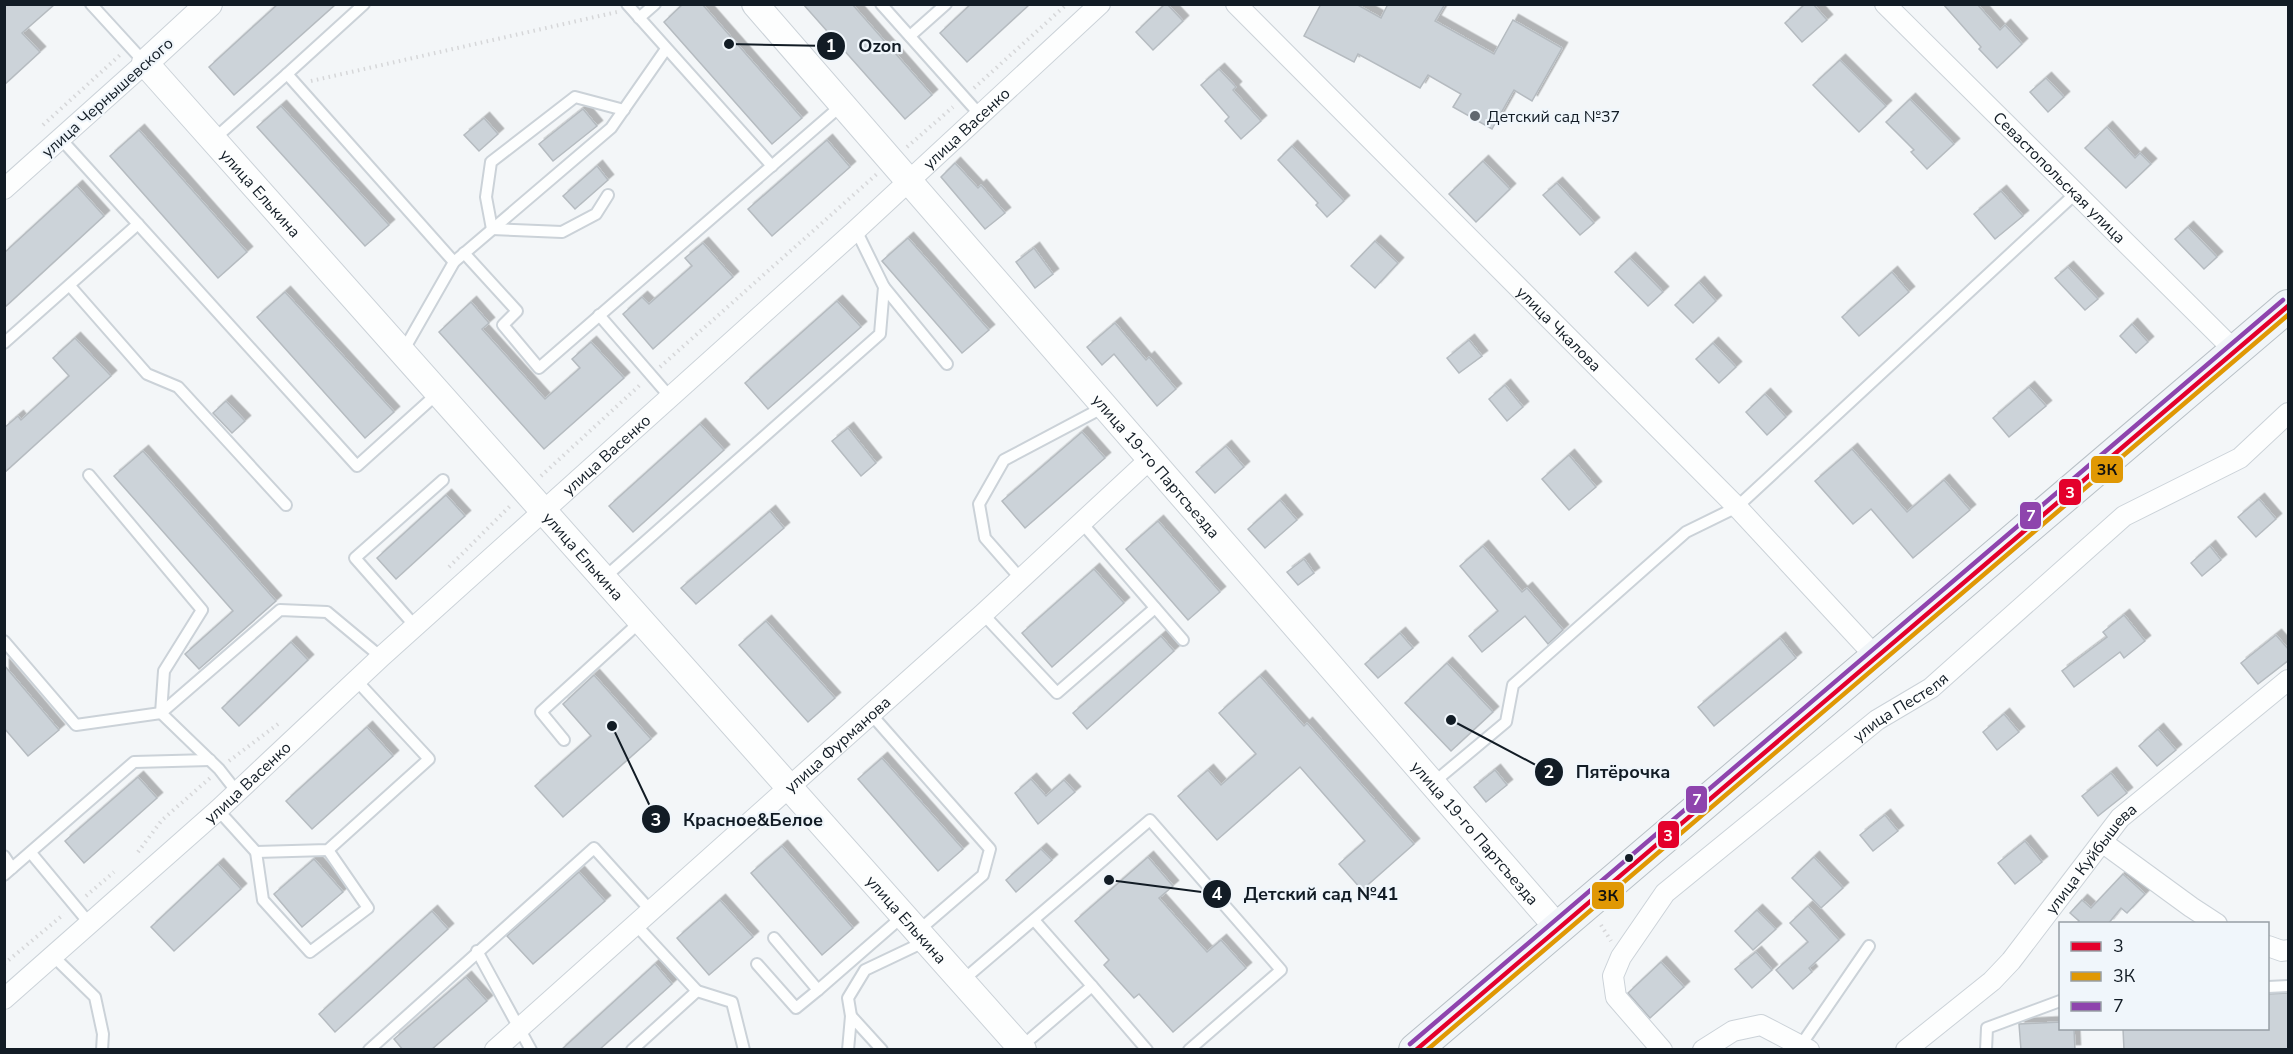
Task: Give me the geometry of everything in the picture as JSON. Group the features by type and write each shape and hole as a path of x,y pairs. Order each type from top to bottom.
{"main road":[{"path":"1415,1050 2289,306"}],"street":[{"name":"улица Чернышевского","path":"4,189 60,138 137,54 209,4"},
{"name":"улица 19-го Партсъезда","path":"755,4 1558,928"},
{"name":"улица Васенко","path":"4,999 218,810 381,657 856,230 1100,4"},
{"name":"улица Чкалова","path":"1236,4 1737,507 1876,657"},
{"name":"Севастопольская улица","path":"1885,4 2235,351"},
{"name":"улица Елькина","path":"137,54 1022,1048"},
{"name":"улица Пестеля","path":"1662,1050 1616,997 1613,976 1621,957 1665,893 1877,720 1931,688 2124,516 2240,458 2289,413"},
{"name":"улица Фурманова","path":"495,1050 983,614 1149,460"},
{"name":"улица Куйбышева","path":"1906,1050 1992,981 2011,961 2120,818 2289,680"},
{"path":"2102,842 2214,922"},
{"path":"2269,946 2282,951 2289,950"},
{"path":"1703,1050 1733,1031 1761,1025 1805,1047"}],"lane":[{"path":"91,4 137,54"},
{"path":"213,140 364,4"},
{"path":"639,18 655,4"},
{"path":"880,4 981,116"},
{"path":"910,36 946,4"},
{"path":"629,7 772,166"},
{"path":"402,352 454,262 611,128 666,49"},
{"path":"287,74 454,262"},
{"path":"492,229 486,197 491,162 575,97 624,110"},
{"path":"464,253 517,311 503,325 539,368 843,104"},
{"path":"60,138 357,466 438,393"},
{"path":"1433,783 1506,722 1513,685 1686,532 1737,507 2076,193"},
{"path":"492,229 562,232 596,214 608,195"},
{"path":"4,344 138,224"},
{"path":"856,230 884,286 947,364"},
{"path":"70,286 147,374 178,387 286,505"},
{"path":"603,578 880,334 884,286"},
{"path":"599,315 670,397"},
{"path":"1020,578 985,538 979,504 1004,460 1104,407"},
{"path":"89,475 202,610 164,671 161,713"},
{"path":"415,626 355,558 443,480"},
{"path":"1080,522 1183,640"},
{"path":"983,614 1057,693 1155,608"},
{"path":"4,641 76,724 161,713 280,610 327,612 381,657"},
{"path":"564,740 542,712 641,621"},
{"path":"256,852 328,850 429,759 356,680"},
{"path":"161,713 210,760 237,792"},
{"path":"848,1050 851,1016 848,998 865,970 983,875 990,849 870,713"},
{"path":"4,856 8,872 134,762 210,760"},
{"path":"218,810 256,852 263,900 310,952 368,908 328,850"},
{"path":"962,981 1150,819 1281,970 1189,1050"},
{"path":"369,1050 594,848 651,911"},
{"path":"31,853 90,924"},
{"path":"1034,920 1147,1050"},
{"path":"635,924 697,990 732,1002 744,1050"},
{"path":"757,964 796,1008 818,990 916,930"},
{"path":"774,938 818,990"},
{"path":"1805,1047 1869,946"},
{"path":"477,951 531,1050"},
{"path":"53,956 94,998 103,1034 102,1050"},
{"path":"1022,1048 1092,986"},
{"path":"2269,987 2289,986"},
{"path":"632,1050 697,990"},
{"path":"1986,1050 1987,1028 2059,1002"},
{"path":"851,1016 882,1050"}],"path":[{"path":"296,85 629,7"},
{"path":"38,129 137,54"},
{"path":"1586,904 1621,957"}],"building":[{"path":"4,4 55,4 22,33 40,52 4,85"},
{"path":"278,4 336,4 234,95 209,67"},
{"path":"683,4 702,4 802,118 772,144 664,22"},
{"path":"803,4 852,4 932,95 905,119"},
{"path":"971,4 1030,4 967,62 940,33"},
{"path":"1165,4 1183,21 1153,50 1136,32"},
{"path":"1321,4 1356,4 1381,18 1388,4 1445,4 1435,21 1494,54 1513,20 1562,48 1532,101 1514,90 1492,129 1453,107 1461,94 1428,75 1420,88 1358,54 1354,62 1304,36"},
{"path":"1805,4 1813,4 1827,20 1802,42 1785,23"},
{"path":"1943,4 1977,4 2000,30 2005,25 2022,44 1997,68"},
{"path":"1840,60 1886,106 1859,132 1813,85"},
{"path":"1219,69 1236,87 1233,90 1261,121 1241,139 1225,121 1229,117 1201,85"},
{"path":"2046,78 2064,97 2048,112 2030,92"},
{"path":"1910,99 1954,144 1927,169 1911,152 1914,150 1886,122"},
{"path":"281,106 389,225 365,246 257,127"},
{"path":"583,109 597,126 553,161 539,144"},
{"path":"484,118 498,134 479,151 464,135"},
{"path":"2107,127 2135,158 2140,153 2151,164 2126,188 2085,148"},
{"path":"139,130 247,252 218,278 110,156"},
{"path":"827,140 850,167 772,236 748,209"},
{"path":"1292,146 1344,201 1327,217 1316,205 1318,203 1278,160"},
{"path":"1483,161 1510,189 1476,222 1449,194"},
{"path":"955,163 978,188 981,185 1005,213 985,229 941,177"},
{"path":"597,166 608,180 575,209 563,196"},
{"path":"1557,183 1594,223 1580,235 1543,195"},
{"path":"77,186 104,216 4,308 4,253"},
{"path":"2001,191 2023,216 1995,239 1974,214"},
{"path":"2188,227 2217,257 2204,269 2175,239"},
{"path":"908,238 989,330 962,353 882,261"},
{"path":"1375,241 1398,263 1375,288 1351,266"},
{"path":"703,243 733,277 653,349 623,314 642,297 649,304 692,266 685,258"},
{"path":"1034,248 1053,274 1035,288 1016,262"},
{"path":"1630,258 1663,292 1648,306 1615,272"},
{"path":"2068,267 2098,299 2085,310 2055,278"},
{"path":"1892,272 1909,292 1859,336 1842,317"},
{"path":"1699,282 1716,301 1693,323 1675,305"},
{"path":"285,292 394,412 365,438 257,317"},
{"path":"837,301 861,327 768,409 745,383"},
{"path":"471,302 489,323 482,329 545,399 580,368 572,359 591,342 624,378 544,449 439,332"},
{"path":"1115,323 1146,360 1149,357 1176,389 1157,406 1114,354 1102,365 1087,347"},
{"path":"2132,324 2148,342 2136,353 2120,336"},
{"path":"75,338 111,376 4,473 4,428 18,416 21,420 69,376 53,358"},
{"path":"1469,340 1482,356 1459,373 1447,358"},
{"path":"1713,343 1736,367 1719,383 1696,359"},
{"path":"1505,385 1523,407 1507,421 1489,399"},
{"path":"2029,387 2046,406 2009,437 1993,418"},
{"path":"1765,394 1786,417 1767,435 1746,412"},
{"path":"226,401 245,421 232,433 213,413"},
{"path":"700,424 724,450 633,532 609,506"},
{"path":"848,428 876,463 861,476 832,441"},
{"path":"1082,432 1105,458 1025,528 1002,501"},
{"path":"1226,446 1244,467 1215,493 1196,472"},
{"path":"1852,449 1907,512 1944,480 1970,510 1913,558 1871,509 1853,524 1815,481"},
{"path":"143,451 276,601 199,669 185,654 233,611 114,476"},
{"path":"1569,455 1596,487 1569,510 1542,479"},
{"path":"446,495 465,516 396,579 377,558"},
{"path":"2259,499 2276,519 2256,537 2238,517"},
{"path":"1280,500 1297,520 1265,548 1248,529"},
{"path":"770,511 784,528 696,604 681,588"},
{"path":"1158,521 1220,592 1188,620 1126,549"},
{"path":"1483,546 1522,592 1527,588 1563,630 1548,644 1525,616 1482,652 1469,636 1498,611 1460,566"},
{"path":"2210,546 2221,560 2202,576 2191,563"},
{"path":"1304,559 1314,573 1298,585 1287,572"},
{"path":"1094,569 1124,603 1052,667 1022,633"},
{"path":"2124,615 2145,641 2124,658 2120,652 2074,687 2062,671 2107,637 2103,632"},
{"path":"766,621 835,698 808,722 739,645"},
{"path":"1400,633 1413,648 1378,678 1365,664"},
{"path":"2276,635 2289,650 2289,660 2258,684 2241,663"},
{"path":"1161,636 1174,651 1087,729 1073,713"},
{"path":"1780,638 1796,658 1714,726 1698,707"},
{"path":"291,642 308,660 239,726 222,708"},
{"path":"1447,663 1493,712 1451,751 1405,703"},
{"path":"4,665 59,730 28,756 4,728"},
{"path":"594,675 651,739 563,817 535,786 591,736 563,704"},
{"path":"1260,676 1304,726 1307,723 1414,844 1362,890 1339,864 1365,841 1300,767 1217,840 1178,796 1208,770 1221,785 1256,754 1219,713"},
{"path":"2004,714 2019,732 1997,750 1983,732"},
{"path":"367,727 393,756 312,829 286,801"},
{"path":"2158,729 2176,750 2157,766 2139,746"},
{"path":"882,758 963,849 938,871 858,779"},
{"path":"1495,770 1507,785 1486,802 1474,787"},
{"path":"2111,773 2127,793 2098,816 2082,796"},
{"path":"138,777 157,798 84,863 65,841"},
{"path":"1031,779 1046,796 1064,780 1075,792 1038,824 1015,793"},
{"path":"1885,815 1898,831 1873,851 1860,835"},
{"path":"2025,841 2042,862 2015,884 1998,863"},
{"path":"782,846 853,928 822,955 751,873"},
{"path":"1041,849 1052,860 1016,892 1006,880"},
{"path":"1148,857 1173,886 1159,898 1207,952 1221,940 1246,968 1173,1032 1139,994 1134,998 1104,965 1109,960 1075,921"},
{"path":"1814,857 1843,888 1821,908 1792,878"},
{"path":"314,859 343,892 302,927 274,894"},
{"path":"218,864 241,889 174,951 151,927"},
{"path":"579,872 605,901 533,964 507,936"},
{"path":"2123,874 2145,894 2127,913 2121,908 2110,922 2078,922 2070,913 2082,900 2091,908"},
{"path":"720,900 753,937 709,975 677,938"},
{"path":"1808,906 1839,940 1809,968 1812,972 1793,989 1776,970 1808,942 1790,923"},
{"path":"1757,910 1776,929 1753,950 1735,931"},
{"path":"432,911 448,929 335,1032 319,1014"},
{"path":"1756,952 1772,970 1752,988 1735,969"},
{"path":"1661,962 1684,987 1650,1018 1628,993"},
{"path":"655,964 672,984 599,1050 561,1050"},
{"path":"466,977 487,1001 431,1050 403,1050 394,1039"},
{"path":"2289,993 2289,1050 2124,1050 2123,1030 2269,1030 2269,994"},
{"path":"2059,1022 2059,1030 2074,1030 2075,1050 2021,1050 2019,1024"}],"transit line":[{"name":"7","path":"1410,1044 2283,300"},
{"name":"3","path":"1416,1050 2288,306"},
{"name":"3К","path":"1427,1050 2288,315"}],"place":[{"name":"Ozon","path":"729,44"},
{"name":"Детский сад №37","path":"1475,116"},
{"name":"Пятёрочка","path":"1451,720"},
{"name":"Красное&Белое","path":"612,726"},
{"name":"Детский сад №41","path":"1109,880"}]}
